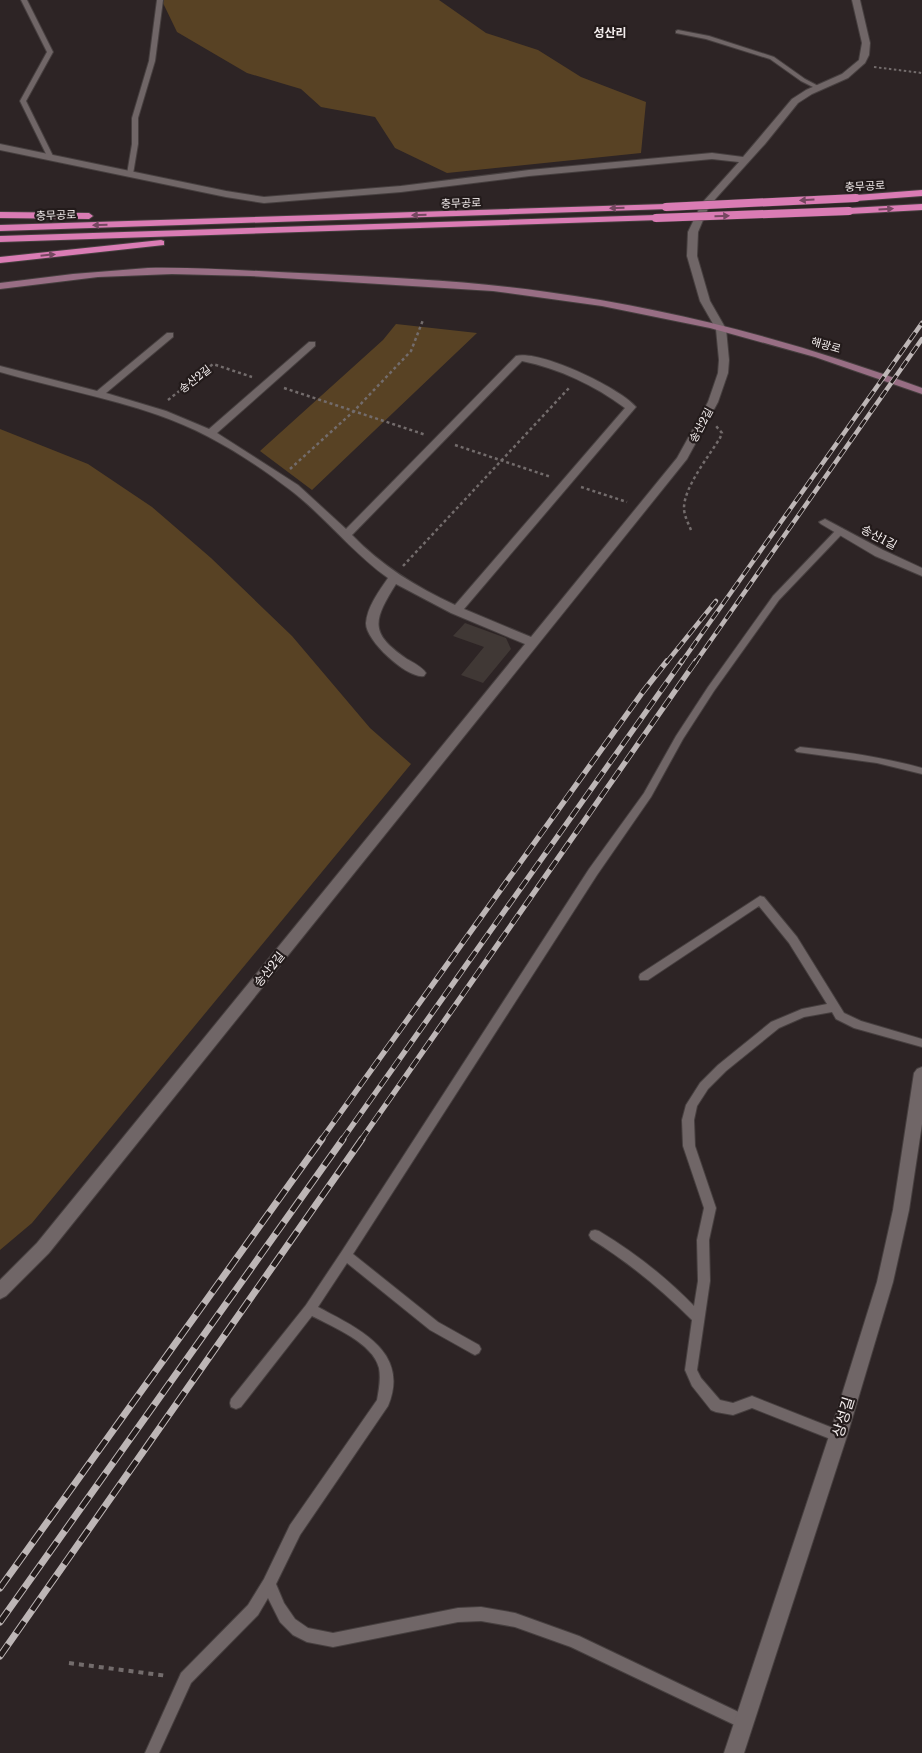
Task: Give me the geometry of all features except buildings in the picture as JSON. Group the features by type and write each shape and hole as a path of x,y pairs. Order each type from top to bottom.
{"highway":[{"name":"충무공로","path":"0,228 666,207 922,193"},
{"name":"충무공로","path":"0,239 585,221 922,207"},
{"path":"0,215 337,218"},
{"path":"0,260 202,239 502,228 585,221"}],"main road":[{"name":"해광로","path":"0,286 106,274 195,270 495,288 656,313 841,362 922,391"}],"street":[{"path":"721,329 705,300 692,256 693,232 705,205 795,101 845,76 858,65 865,55 866,42 856,0"},
{"path":"0,147 233,195 272,200 401,190 529,173 712,156 744,160"},
{"name":"송산2길","path":"0,1291 43,1248 682,459 706,418 723,373 724,360 721,329"},
{"path":"99,394 170,335"},
{"path":"210,434 312,344"},
{"path":"346,535 520,358 543,362 580,376 598,385 631,408 457,610"},
{"path":"0,369 99,394 154,411 210,434 280,478 318,506 380,568 457,610 534,643"},
{"name":"송산1길","path":"826,522 879,553 922,572"},
{"path":"394,577 375,606 371,632 378,642 390,653 420,673"},
{"name":"상성길","path":"734,1753 838,1436 887,1273 901,1210 922,1073"}],"lane":[{"path":"24,0 50,52 24,101 51,158"},
{"path":"130,174 135,118 152,61 160,0"},
{"path":"678,32 707,37 766,56 818,88"},
{"path":"236,1403 310,1309 346,1255 593,872 648,795 679,738 711,689 776,598 840,531"},
{"path":"800,750 854,755 922,771"},
{"path":"644,977 760,900 793,940 840,1016 858,1025 922,1043"},
{"path":"835,1008 802,1013 775,1025 722,1068 704,1086 692,1105 688,1120 689,1146 710,1208 703,1240 704,1281 691,1370 696,1382 716,1406 733,1409 752,1402 838,1436"},
{"path":"594,1235 646,1268 698,1319"},
{"path":"346,1255 434,1326 475,1349"},
{"path":"152,1753 186,1678 253,1610 269,1584 295,1530 383,1402 387,1390 387,1375 384,1361 371,1344 358,1334 310,1309"},
{"path":"269,1584 282,1615 291,1626 312,1638 333,1640 458,1615 481,1614 515,1620 574,1642 744,1722"}],"path":[{"path":"858,65 922,73"},
{"path":"280,478 354,410 411,351 423,320"},
{"name":"송산2길","path":"154,411 213,364 643,508"},
{"path":"394,577 500,460 580,376"},
{"path":"691,530 685,514 686,500 722,433 706,418"},
{"path":"69,1663 186,1678"}],"shaded area":[{"path":"164,0 439,0 486,33 538,50 581,77 646,102 641,153 447,173 395,148 375,117 321,107 301,89 247,73 177,32 163,3"},
{"path":"396,324 477,333 312,490 260,451 383,340"},
{"path":"0,429 88,464 152,507 211,558 292,636 370,728 411,764 32,1223 0,1250"}],"railway":[{"path":"681,663 922,323"},
{"path":"695,663 922,339"},
{"path":"666,663 716,601"},
{"path":"321,1140 642,693 667,661"},
{"path":"342,1140 682,661"},
{"path":"361,1140 696,661"},
{"path":"0,1588 322,1139"},
{"path":"0,1622 343,1139"},
{"path":"0,1656 362,1139"}],"district":[{"name":"성산리","path":"610,32"}]}
